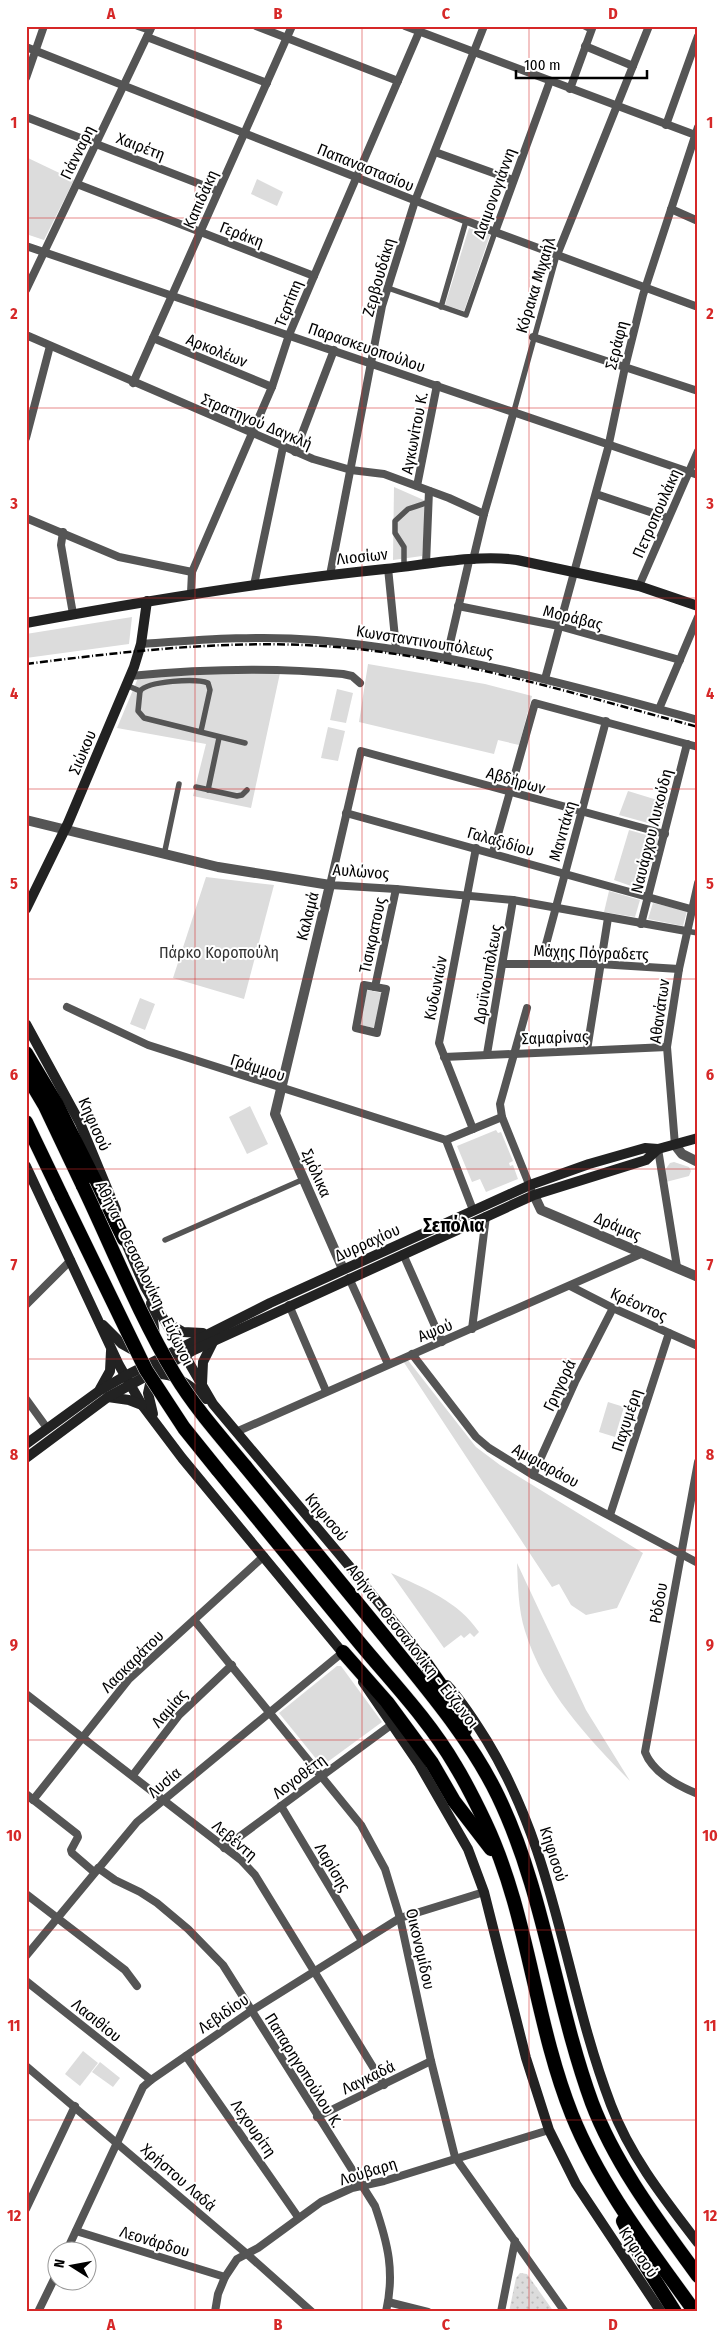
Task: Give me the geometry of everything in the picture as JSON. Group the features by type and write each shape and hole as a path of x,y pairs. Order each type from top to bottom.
{"highway":[{"path":"26,1053 56,1103 124,1239"},
{"name":"Αθήνα - Θεσσαλονίκη - Εύζωνοι","path":"26,1074 45,1106 154,1336 176,1377 204,1416 398,1653 473,1752 500,1800 524,1857 545,1926 572,2041 594,2106 623,2166 675,2245 698,2276"},
{"path":"26,1122 134,1348 157,1390 184,1428 380,1667 455,1764 486,1826 502,1864 522,1932 559,2077 581,2136 614,2195 695,2312"},
{"path":"343,1652 387,1702 432,1763 454,1802 502,1864"},
{"path":"421,1656 448,1694 473,1752"},
{"path":"614,2195 626,2230 675,2312"},
{"path":"675,2245 698,2262"}],"main road":[{"name":"Λιοσίων","path":"26,622 191,593 404,566 507,559 639,586 698,606"},
{"name":"Σιώκου","path":"26,909 65,830 128,680 141,644 147,601"},
{"name":"Κηφισού","path":"26,1024 80,1123 114,1204 124,1239 150,1297 213,1404 350,1567 421,1656 451,1689 476,1723 519,1799 545,1870 570,1972 612,2107 633,2151 698,2243"},
{"name":"Δυρραχίου","path":"181,1351 290,1305 534,1195 646,1160 658,1150 698,1138"},
{"name":"Δυρραχίου","path":"210,1338 343,1269 530,1185 589,1164 645,1148 658,1150"},
{"name":"Κηφισού","path":"26,1166 110,1348 142,1405 343,1652 419,1764 448,1812 468,1849 484,1892 526,2058 549,2130 576,2184 661,2312"},
{"path":"150,1297 156,1359 148,1393 149,1401 163,1433"},
{"path":"98,1319 122,1344 137,1353 156,1359"},
{"path":"164,1320 183,1332 210,1338 202,1362 202,1386"},
{"path":"99,1391 110,1371 110,1348"},
{"path":"26,1458 156,1359 181,1351"},
{"path":"152,1374 181,1351"},
{"path":"26,1444 99,1391 127,1380 152,1374 162,1374 183,1382 213,1404"},
{"path":"108,1397 142,1405"}],"street":[{"path":"26,78 44,26"},
{"path":"138,26 267,83"},
{"path":"256,26 398,81"},
{"name":"Καπιδάκη","path":"133,383 292,26"},
{"path":"406,26 420,29 570,89 696,136"},
{"name":"Ζερβουδάκη","path":"330,575 388,288 416,201 484,26"},
{"path":"570,89 592,28 583,26"},
{"name":"Κόρακα Μιχαήλ","path":"446,656 458,606 557,255 649,26"},
{"name":"Τερτίπη","path":"191,593 192,572 272,386 289,335 355,177 420,29"},
{"name":"Γιάνναρη","path":"26,290 150,31"},
{"path":"666,125 698,36"},
{"path":"585,46 633,66"},
{"name":"Παπαναστασίου","path":"26,47 466,221 698,307"},
{"name":"Δαιμονογιάννη","path":"441,307 466,315 550,81"},
{"name":"Χαιρέτη","path":"26,117 218,191"},
{"name":"Σεράφη","path":"545,679 609,445 624,367 645,287 698,127"},
{"path":"435,152 513,180"},
{"name":"Γεράκη","path":"77,184 314,276"},
{"path":"671,209 698,221"},
{"path":"388,288 441,307 466,221"},
{"name":"Παρασκευοπούλου","path":"26,246 372,362 698,475"},
{"name":"Στρατηγού Δαγκλή","path":"26,336 295,452 351,470 384,474 484,514"},
{"path":"533,337 698,391"},
{"name":"Αρκολέων","path":"152,338 272,386"},
{"path":"26,437 50,346"},
{"path":"295,452 334,350"},
{"name":"Αγκωνίτου Κ.","path":"417,486 437,385"},
{"path":"254,585 283,447"},
{"name":"Πετροπουλάκη","path":"639,586 698,450"},
{"name":"Αγκωνίτου Κ.","path":"426,564 430,491"},
{"path":"596,494 668,518"},
{"path":"404,566 404,547 395,533 395,520 408,509 429,502"},
{"path":"26,518 119,557 192,572"},
{"path":"63,532 61,545 73,614"},
{"path":"388,568 396,648"},
{"name":"Μοράβας","path":"458,606 559,626 680,660"},
{"path":"658,709 698,617"},
{"name":"Κωνσταντινουπόλεως","path":"141,644 268,638 396,648 446,656 545,679 698,720"},
{"path":"128,680 208,670 271,669 343,674 352,676 360,682"},
{"path":"128,680 140,691"},
{"path":"201,731 210,690 208,683 200,681 150,684 140,691 138,711 144,718 245,743"},
{"path":"493,852 535,702 698,747"},
{"name":"Μανιτάκη","path":"545,948 606,721"},
{"path":"208,790 219,738"},
{"name":"Ναυάρχου Λυκούδη","path":"641,924 687,744"},
{"name":"Αβδήρων","path":"361,751 664,834"},
{"name":"Καλαμά","path":"280,1088 361,751"},
{"path":"164,854 180,784"},
{"path":"196,787 237,796 246,793 247,790"},
{"name":"Γαλαξιδίου","path":"346,814 493,852 648,898"},
{"name":"Αυλώνος","path":"26,820 218,867 330,885 396,888 514,900 698,933"},
{"name":"Κυδωνιών","path":"473,1129 439,1043 476,848"},
{"name":"Αθανάτων","path":"675,1145 667,1047 686,931 695,910 698,883"},
{"name":"Τισικρατους","path":"375,987 396,888"},
{"path":"648,898 695,910"},
{"name":"Δρυϊνουπόλεως","path":"487,1054 514,900"},
{"path":"587,1050 599,964 608,918"},
{"name":"Μάχης Πόγραδετς","path":"503,964 599,964 679,969"},
{"path":"364,985 375,987 386,989 377,1033 356,1028 364,985"},
{"name":"Γράμμου","path":"66,1007 148,1045 446,1140"},
{"path":"527,1008 500,1104 502,1117 534,1195"},
{"name":"Σαμαρίνας","path":"444,1057 514,1052 667,1047"},
{"name":"Σμόλικα","path":"280,1088 274,1114 343,1269"},
{"path":"473,1210 446,1140 502,1117"},
{"path":"675,1145 682,1154 698,1162"},
{"path":"658,1150 677,1267"},
{"path":"165,1240 304,1179"},
{"name":"Δράμας","path":"534,1195 541,1210 698,1277"},
{"path":"472,1329 486,1216"},
{"name":"Αψού","path":"236,1432 643,1253"},
{"path":"403,1254 442,1342"},
{"path":"26,1306 71,1260"},
{"path":"349,1278 388,1364"},
{"name":"Κρέοντος","path":"570,1286 613,1308 698,1346"},
{"path":"290,1305 326,1391"},
{"name":"Γρηγορά","path":"533,1475 575,1382 613,1308"},
{"name":"Παχυμέρη","path":"610,1515 669,1333"},
{"name":"Αμφιαράου","path":"412,1354 476,1437 489,1448 533,1475 610,1515 681,1556 698,1563"},
{"path":"26,1398 47,1428"},
{"name":"Ρόδου","path":"698,1462 646,1748 648,1758 663,1774 698,1794"},
{"name":"Λασκαράτου","path":"33,1800 82,1735 129,1679 264,1556"},
{"name":"Οικονομίδου","path":"194,1620 360,1825 377,1853 385,1869 400,1918 431,2061 455,2157 565,2312"},
{"name":"Λυσία","path":"26,1956 137,1822 343,1652"},
{"name":"Λαμίας","path":"133,1775 179,1715 232,1665"},
{"name":"Λεβέντη","path":"26,1694 82,1735 241,1860 262,1885 384,2085"},
{"name":"Λογοθέτη","path":"224,1848 391,1725"},
{"name":"Παπαρηγοπούλου Κ.","path":"26,1794 77,1834 78,1837 71,1850 72,1853 96,1870 151,1899 188,1929 223,1965 375,2206 390,2259 392,2284 386,2312"},
{"name":"Λαρίσης","path":"281,1806 362,1941"},
{"name":"Λεβιδίου","path":"72,2240 117,2142 144,2087 150,2080 251,2011 400,1918 484,1892"},
{"path":"26,1894 125,1970 137,1986"},
{"name":"Λασιθίου","path":"26,1980 150,2080"},
{"name":"Λεχουρίτη","path":"186,2056 298,2217"},
{"name":"Λαγκαδά","path":"318,2118 431,2061"},
{"name":"Χρήστου Λαδά","path":"27,2068 75,2106 312,2312"},
{"path":"26,2209 75,2106"},
{"name":"Λούβαρη","path":"215,2312 225,2277 237,2259 321,2202 352,2188 549,2130"},
{"name":"Λεονάρδου","path":"76,2231 225,2277"},
{"path":"501,2312 510,2258 515,2241"},
{"path":"38,2312 49,2290"},
{"path":"388,2302 428,2312"}],"green space":[{"path":"28,158 74,180 44,240 26,234 26,163"},
{"path":"257,179 283,192 277,206 251,194"},
{"path":"469,228 490,235 464,311 445,305"},
{"path":"394,487 426,501 422,556 393,560"},
{"path":"132,617 129,644 26,658 26,634"},
{"path":"368,664 485,684 532,696 519,745 498,740 494,754 359,722"},
{"path":"249,672 280,673 251,808 193,796 206,744 117,728 138,678"},
{"path":"337,689 353,693 346,723 330,720"},
{"path":"328,727 345,731 338,761 321,758"},
{"path":"628,791 667,803 659,826 619,815"},
{"path":"629,830 657,838 658,841 648,874 639,872 634,887 614,880"},
{"name":"Πάρκο Κοροπούλη","path":"206,877 274,885 244,999 173,978"},
{"path":"609,891 640,900 635,917 604,912"},
{"path":"653,903 687,911 683,926 648,919"},
{"path":"367,990 382,993 375,1028 360,1025"},
{"path":"140,998 155,1004 145,1030 130,1024"},
{"path":"250,1106 268,1144 247,1154 229,1117"},
{"path":"496,1130 498,1133 501,1132 513,1161 509,1163 510,1166 513,1165 518,1179 486,1192 480,1179 472,1182 457,1146"},
{"path":"674,1162 689,1167 691,1171 689,1176 666,1182 665,1170 670,1163"},
{"path":"407,1359 476,1447 500,1465 643,1553 617,1608 586,1615 571,1605 559,1584 552,1587 403,1361"},
{"path":"608,1402 624,1407 615,1437 599,1432"},
{"path":"517,1563 586,1710 630,1781 598,1748 568,1712 543,1674 533,1653 523,1623"},
{"path":"391,1573 428,1590 451,1604 471,1621 479,1632 474,1637 470,1633 464,1638 461,1635 444,1648"},
{"path":"337,1666 341,1666 382,1722 322,1766 279,1713"},
{"path":"83,2051 98,2063 80,2086 65,2074"},
{"path":"100,2062 120,2078 113,2087 92,2072"},
{"path":"520,2273 527,2274 554,2312 509,2312 516,2278"}],"railway":[{"path":"26,664 151,650 233,645 275,644 358,649 444,662 487,671 698,727"}],"district":[{"name":"Σεπόλια","path":"454,1225"}]}
